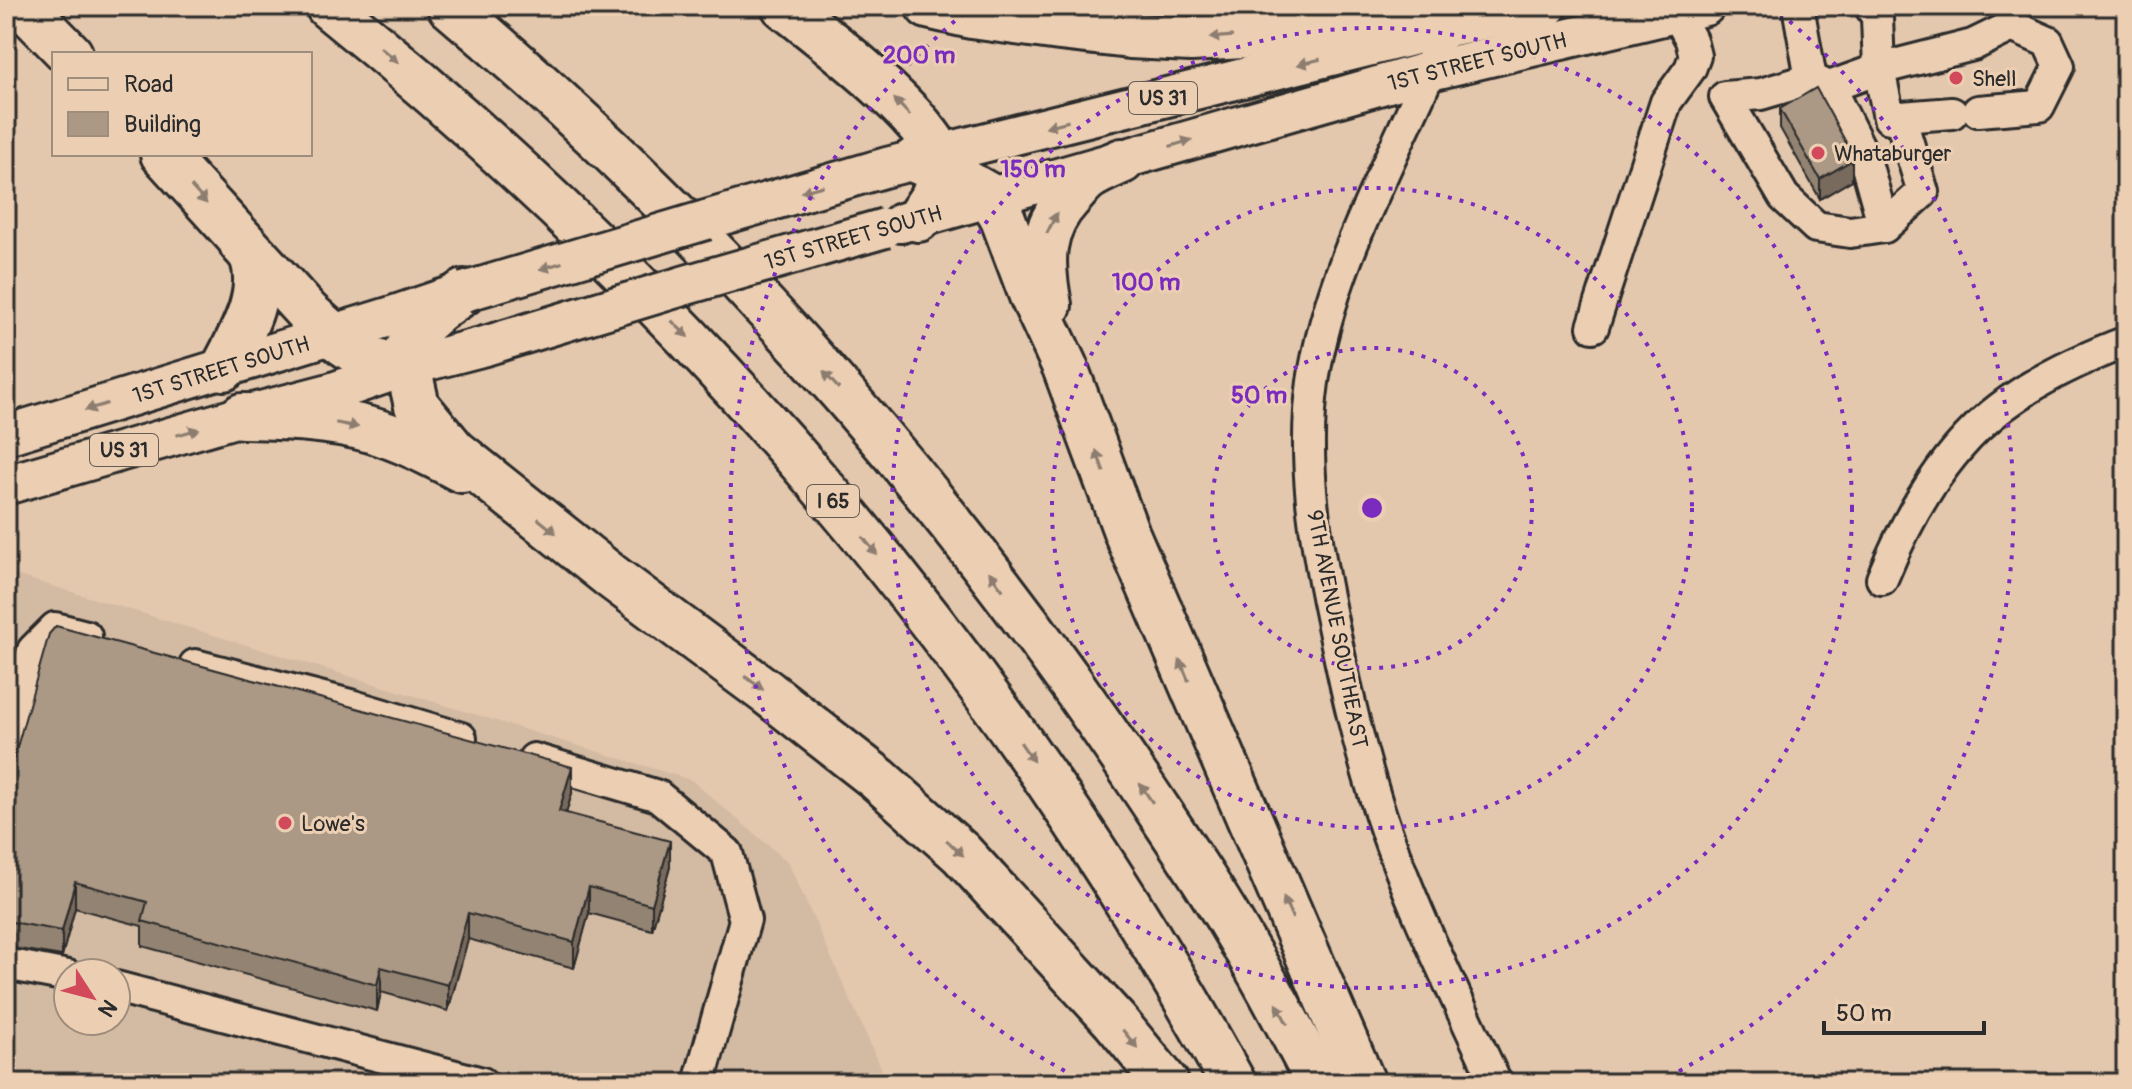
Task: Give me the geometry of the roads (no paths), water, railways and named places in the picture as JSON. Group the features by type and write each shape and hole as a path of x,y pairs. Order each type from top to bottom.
{"highway":[{"path":"23,6 68,52"},
{"name":"I 65","path":"328,6 469,124 552,201 690,340 805,467 902,585 1011,729 1098,858 1233,1083"},
{"path":"450,6 605,145 776,318 842,392 977,555 1089,706 1201,876 1250,954 1319,1083"},
{"path":"784,6 880,84 913,118 922,163 935,193 901,223"},
{"path":"928,6 972,16 1060,28 1191,39 1439,29"},
{"path":"165,156 308,313 333,335 363,355 382,363 408,366"},
{"path":"1059,354 1046,287 1046,237 1061,206 1087,178 1122,161"},
{"path":"922,163 991,197 1003,219 1138,560 1363,1083"},
{"path":"224,368 249,317 255,293 253,258 236,235"},
{"path":"464,292 423,323 409,347 408,366 417,406 454,451 612,577 878,779 961,853 1115,1021 1166,1083"},
{"path":"242,416 305,418 372,430 413,445 503,491"}],"main road":[{"name":"1ST STREET SOUTH","path":"6,435 464,292 922,163 1439,29 1548,6"},
{"name":"1ST STREET SOUTH","path":"6,485 1430,71 1691,9"}],"street":[{"path":"1798,6 1820,83 1865,159 1884,227"},
{"path":"1725,97 1820,83 1879,69 1973,45 2012,16 2048,42 2059,66 2039,106 1889,118 1879,69 1877,17 1870,6"},
{"path":"1691,9 1691,40 1695,56 1725,97 1784,197 1816,227 1850,232 1884,227 1923,192 1900,117"},
{"name":"9TH AVENUE SOUTHEAST","path":"1439,29 1430,71 1351,246 1322,337 1313,382 1309,432 1310,479 1324,584 1348,701 1372,789 1409,889 1496,1083"},
{"path":"1593,327 1666,102 1690,69 1695,56"},
{"path":"1882,579 1894,548 1927,493 1952,455 1979,426 2014,399 2067,367 2126,342"},
{"path":"6,746 33,650 55,628 114,644"},
{"path":"173,659 350,705 482,744"},
{"path":"512,753 658,796 727,853 745,920 699,1083"},
{"path":"6,964 52,973"},
{"path":"132,991 482,1083"}],"place":[{"name":"Shell","path":"1956,78"},
{"name":"Whataburger","path":"1818,153"},
{"name":"Lowe's","path":"285,823"}]}
